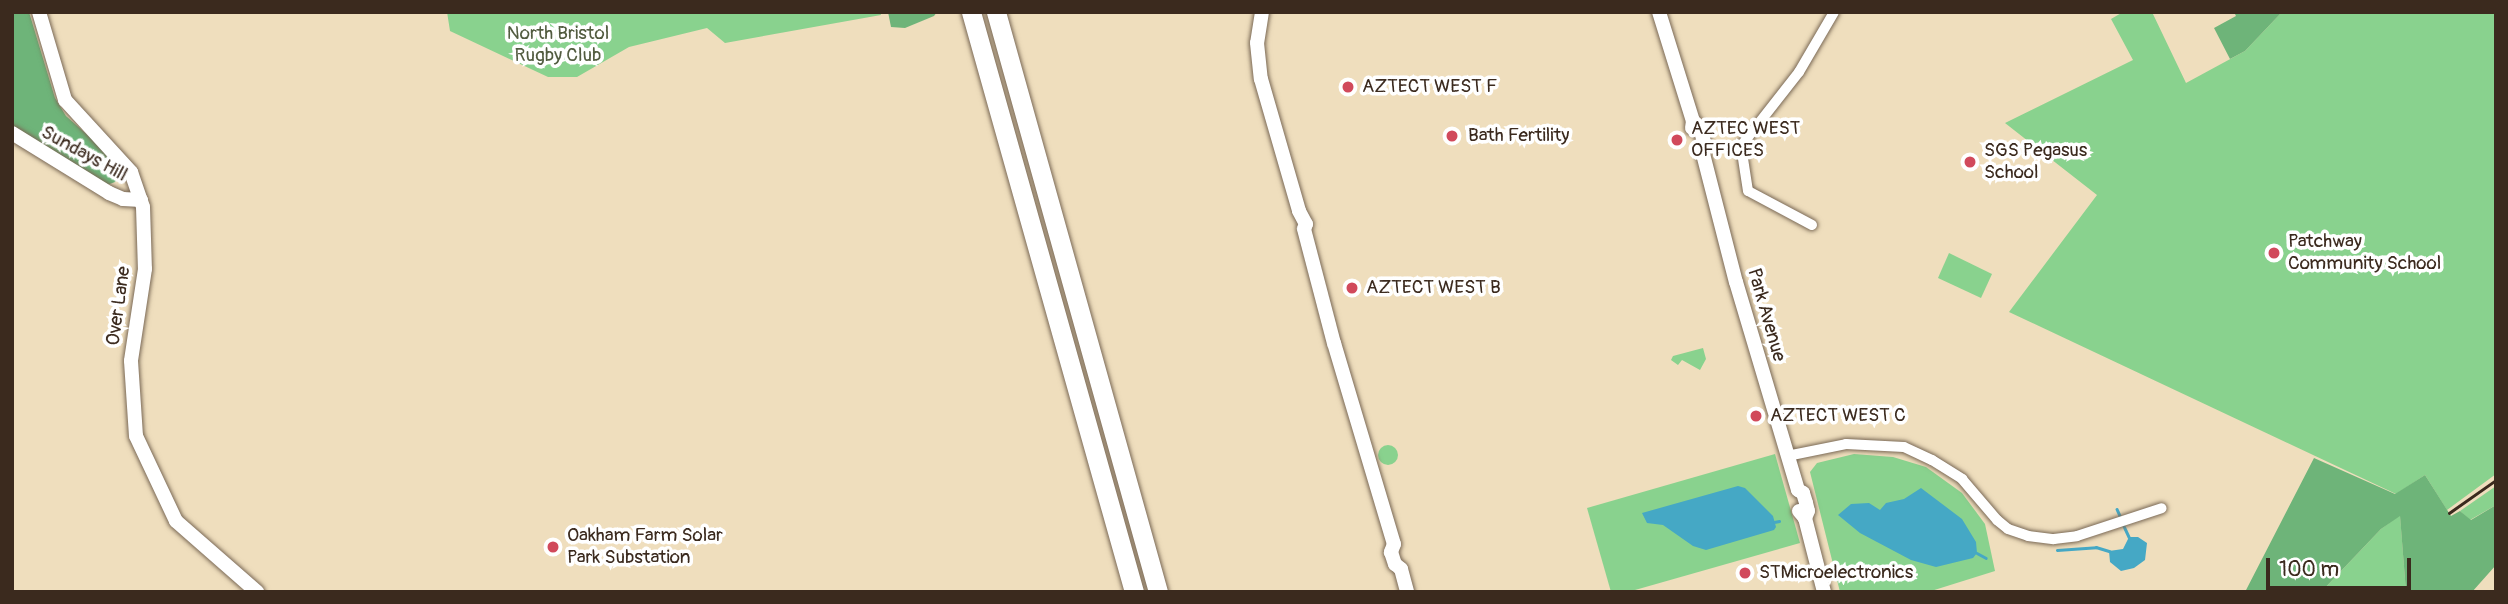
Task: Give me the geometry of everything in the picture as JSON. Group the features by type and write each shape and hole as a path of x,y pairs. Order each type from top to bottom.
{"highway":[{"path":"996,12 1158,592"},
{"path":"1005,12 1026,118"},
{"path":"972,18 1134,592"}],"street":[{"name":"Over Lane","path":"39,12 65,100 131,172 141,200 145,270 131,361 136,436 176,521 257,592"},
{"path":"1262,12 1256,43 1261,79 1299,211 1296,216 1298,226 1304,229 1394,544 1401,548 1405,562 1401,569 1407,592"},
{"name":"Park Avenue","path":"1659,12 1693,121 1693,136 1702,150 1798,490 1795,495 1800,514 1805,518 1824,592"},
{"path":"1812,225 1746,193 1741,146 1799,72 1834,12"},
{"name":"Sundays Hill","path":"12,133 109,193 123,199 141,200"},
{"path":"1787,456 1846,444 1904,447 1932,460 1962,479 2008,529 2028,536 2054,539 2077,536 2162,508"}],"green space":[{"path":"12,12 29,12 55,98 66,116 119,163 122,173 115,182 107,185 12,131"},
{"name":"North Bristol Rugby Club","path":"447,12 880,12 881,15 725,43 707,28 629,47 577,77 548,77 450,31"},
{"path":"888,12 937,12 934,16 905,28 891,27"},
{"name":"Patchway Community School","path":"2123,12 2152,12 2186,83 2245,51 2282,12 2496,12 2496,474 2447,510 2425,475 2396,494 2009,312 2097,195 2005,123 2133,60 2111,19"},
{"path":"2234,12 2282,12 2245,51 2230,59 2214,28 2236,16"},
{"path":"1949,253 1992,274 1981,298 1938,278"},
{"path":"1703,348 1706,359 1700,370 1682,360 1678,365 1671,360 1673,356"},
{"path":"1384,445 1392,445 1398,455 1392,465 1384,465 1378,459 1378,451"},
{"path":"1775,454 1800,543 1628,592 1611,592 1587,508"},
{"path":"1854,454 1893,457 1926,467 1962,493 1985,524 1995,571 1928,592 1840,592 1810,472 1817,463"},
{"path":"2314,458 2395,494 2425,475 2451,516 2460,511 2471,520 2496,505 2496,565 2472,592 2406,592 2400,516 2381,529 2321,592 2245,592"},
{"path":"2496,486 2496,505 2470,520 2460,511"},
{"path":"2400,515 2406,592 2321,592 2381,529"}],"water":[{"path":"1738,486 1745,488 1773,516 1776,527 1774,530 1706,550 1693,546 1663,525 1647,523 1642,513"},
{"path":"1921,488 1962,519 1976,542 1977,553 1973,558 1936,567 1911,560 1860,533 1838,515 1851,504 1869,503 1880,510 1886,503 1904,499"},
{"path":"2129,537 2138,537 2147,543 2145,560 2134,568 2121,571 2110,562 2109,551 2123,549"}],"waterway":[{"path":"2117,509 2121,518"},
{"path":"1774,522 1779,521"},
{"path":"2123,524 2129,537"},
{"path":"2057,550 2096,547 2109,551"},
{"path":"1977,553 1986,558"}],"railway":[{"path":"2449,513 2496,480"}],"place":[{"name":"AZTECT WEST F","path":"1348,87"},
{"name":"Bath Fertility","path":"1452,136"},
{"name":"AZTEC WEST OFFICES","path":"1677,140"},
{"name":"SGS Pegasus School","path":"1970,162"},
{"name":"Patchway Community School","path":"2274,253"},
{"name":"AZTECT WEST B","path":"1352,288"},
{"name":"AZTECT WEST C","path":"1756,416"},
{"name":"Oakham Farm Solar Park Substation","path":"553,547"},
{"name":"STMicroelectronics","path":"1745,573"}]}
